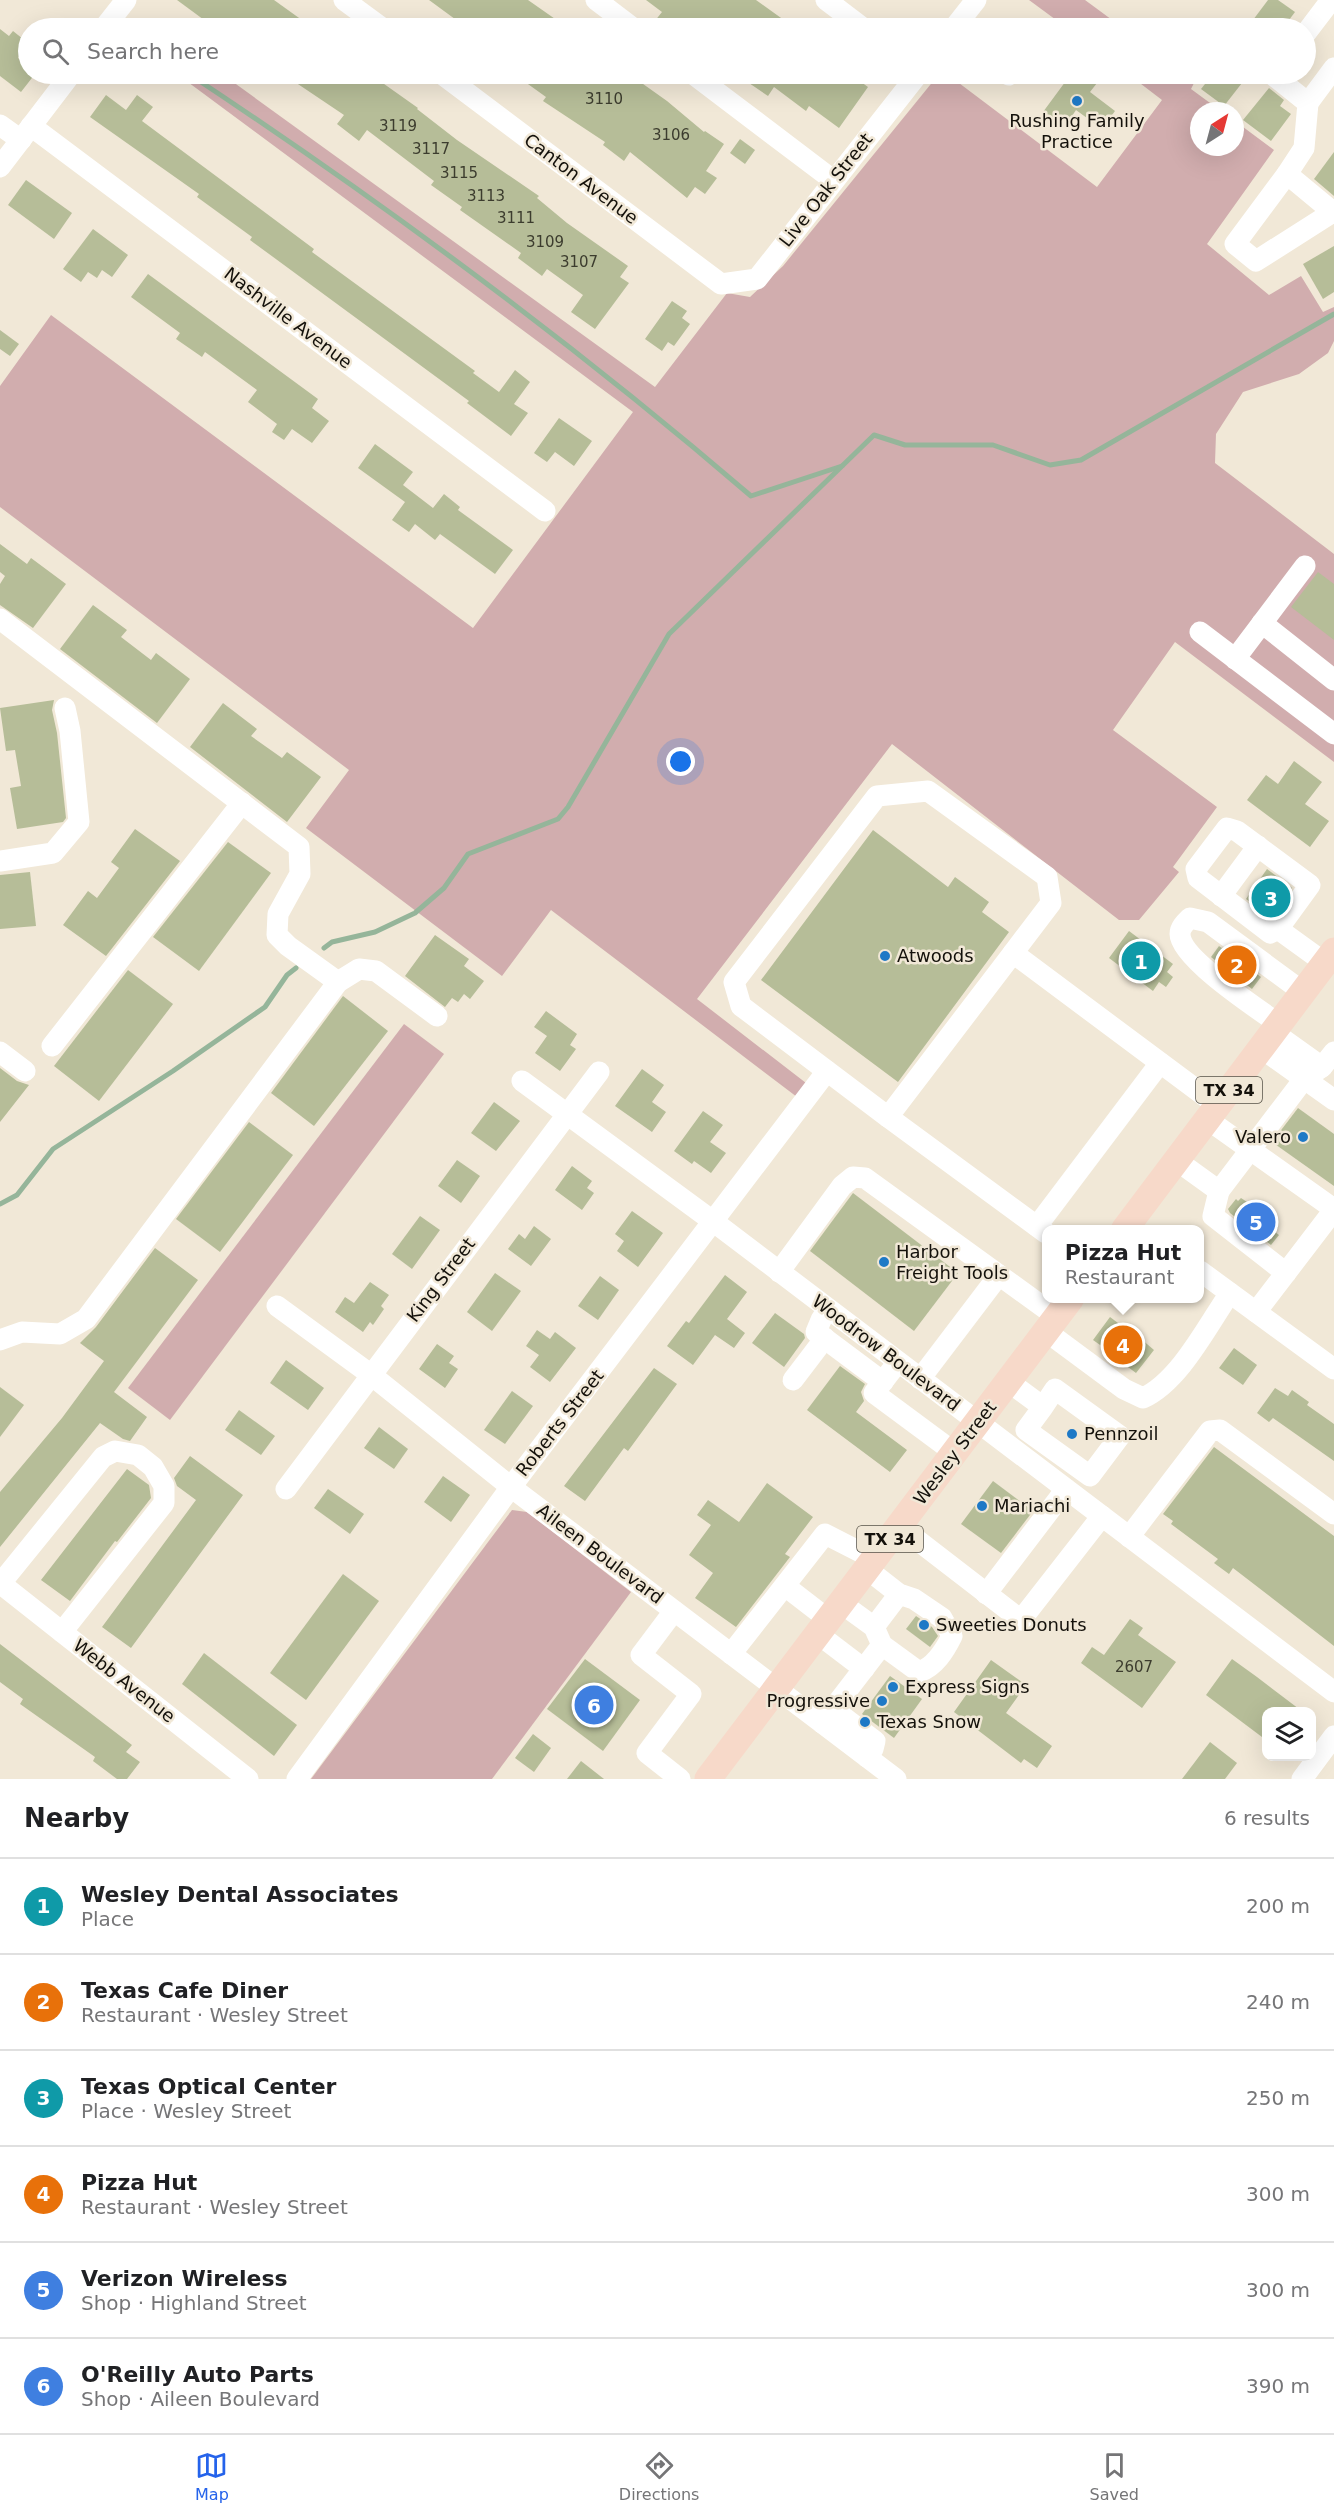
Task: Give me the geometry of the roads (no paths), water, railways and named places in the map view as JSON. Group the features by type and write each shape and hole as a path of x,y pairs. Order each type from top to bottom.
{"main road":[{"name":"TX 34","path":"1134,1225 1176,1160 1329,957"},
{"name":"Wesley Street","path":"708,1779 1058,1316"}],"street":[{"path":"112,18 126,0"},
{"path":"344,0 368,18"},
{"path":"596,0 620,18"},
{"path":"826,0 850,18"},
{"path":"962,18 976,0"},
{"path":"1316,19 1331,0"},
{"path":"1287,174 1333,213 1257,261 1235,244 1304,148 1308,103 1334,68"},
{"path":"0,167 63,84"},
{"name":"Canton Avenue","path":"455,84 721,284"},
{"path":"706,84 833,180"},
{"name":"Live Oak Street","path":"721,284 756,279 910,84"},
{"path":"1284,84 1308,103"},
{"name":"Nashville Avenue","path":"0,124 26,133 545,511"},
{"path":"1235,659 1305,566"},
{"path":"0,620 299,847 300,874 278,914 277,935 288,946 338,982"},
{"path":"1262,623 1334,680"},
{"path":"1200,632 1334,734"},
{"path":"0,861 53,853 79,822 72,750 65,708"},
{"path":"888,1117 1051,903 1047,877 928,791 877,796 734,982 741,1006 888,1117 1042,1229"},
{"path":"52,1046 242,803"},
{"path":"1227,828 1237,831 1258,846 1310,885 1278,929 1270,933 1198,878 1196,869 1227,828"},
{"path":"1221,896 1258,846"},
{"path":"1303,992 1208,922 1190,918 1183,926 1180,933 1184,946 1195,961 1271,1035 1304,1079 1334,1100"},
{"path":"1278,929 1329,957"},
{"path":"1013,953 1160,1062 1250,1150 1334,1210 1256,1312"},
{"path":"0,1340 22,1332 60,1334 86,1319 338,982 359,969 376,970 437,1016"},
{"path":"1271,1035 1330,1059"},
{"path":"0,1052 25,1071"},
{"path":"1286,1273 1213,1216 1219,1191 1304,1079 1330,1059"},
{"path":"1045,1225 1160,1062"},
{"name":"Roberts Street","path":"297,1779 511,1487 827,1071"},
{"name":"King Street","path":"286,1489 370,1374 599,1072"},
{"name":"Woodrow Boulevard","path":"522,1081 714,1222 1334,1692"},
{"path":"1176,1160 1219,1191"},
{"path":"779,1272 842,1186 853,1178 865,1178 1058,1316 1124,1389 1143,1398 1157,1392 1179,1368 1230,1293"},
{"path":"1204,1274 1334,1369"},
{"path":"920,1379 999,1275"},
{"name":"Aileen Boulevard","path":"277,1306 370,1374 511,1487 777,1689 828,1716 867,1757 896,1779"},
{"path":"828,1309 821,1320 825,1338 883,1382"},
{"path":"793,1380 825,1338 847,1323"},
{"path":"898,1362 874,1393 955,1453"},
{"path":"1008,1382 1043,1407"},
{"path":"986,1594 1070,1492 1090,1476 1120,1436 1056,1389 1026,1430 1090,1476"},
{"path":"1129,1537 1210,1431 1214,1429 1220,1430 1334,1514"},
{"path":"0,1583 103,1457 115,1451 138,1455 153,1467 164,1486 164,1503 62,1632"},
{"path":"899,1526 1021,1620 1102,1516"},
{"path":"731,1654 825,1534 871,1564 906,1596 942,1618 952,1636 947,1647 928,1669 919,1672 878,1636 829,1619 785,1586"},
{"name":"Webb Avenue","path":"0,1583 248,1779"},
{"path":"828,1716 864,1669 878,1636 906,1596"},
{"path":"674,1611 641,1655 691,1694 647,1754 680,1779"},
{"path":"829,1619 864,1669"},
{"path":"1302,1779 1334,1736"}],"waterway":[{"path":"204,84 334,173 476,276 616,384 751,496 842,466"},
{"path":"324,948 332,942 375,932 415,913 444,888 468,854 558,819 568,807 669,634 874,435 905,445 993,445 1050,465 1081,460 1334,314"},
{"path":"0,1204 17,1195 53,1149 173,1071 265,1007 287,975 296,968"}],"place":[{"name":"Rushing Family Practice","path":"1077,101"},
{"name":"Texas Optical Center","path":"1271,898"},
{"name":"Atwoods","path":"885,956"},
{"name":"Wesley Dental Associates","path":"1141,961"},
{"name":"Texas Cafe Diner","path":"1237,965"},
{"name":"Valero","path":"1303,1137"},
{"name":"Verizon Wireless","path":"1256,1222"},
{"name":"Harbor Freight Tools","path":"884,1262"},
{"name":"Pizza Hut","path":"1123,1345"},
{"name":"Pennzoil","path":"1072,1434"},
{"name":"Mariachi","path":"982,1506"},
{"name":"Sweeties Donuts","path":"924,1625"},
{"name":"Express Signs","path":"893,1687"},
{"name":"Progressive","path":"882,1701"},
{"name":"O'Reilly Auto Parts","path":"594,1705"},
{"name":"Texas Snow","path":"865,1722"}]}
